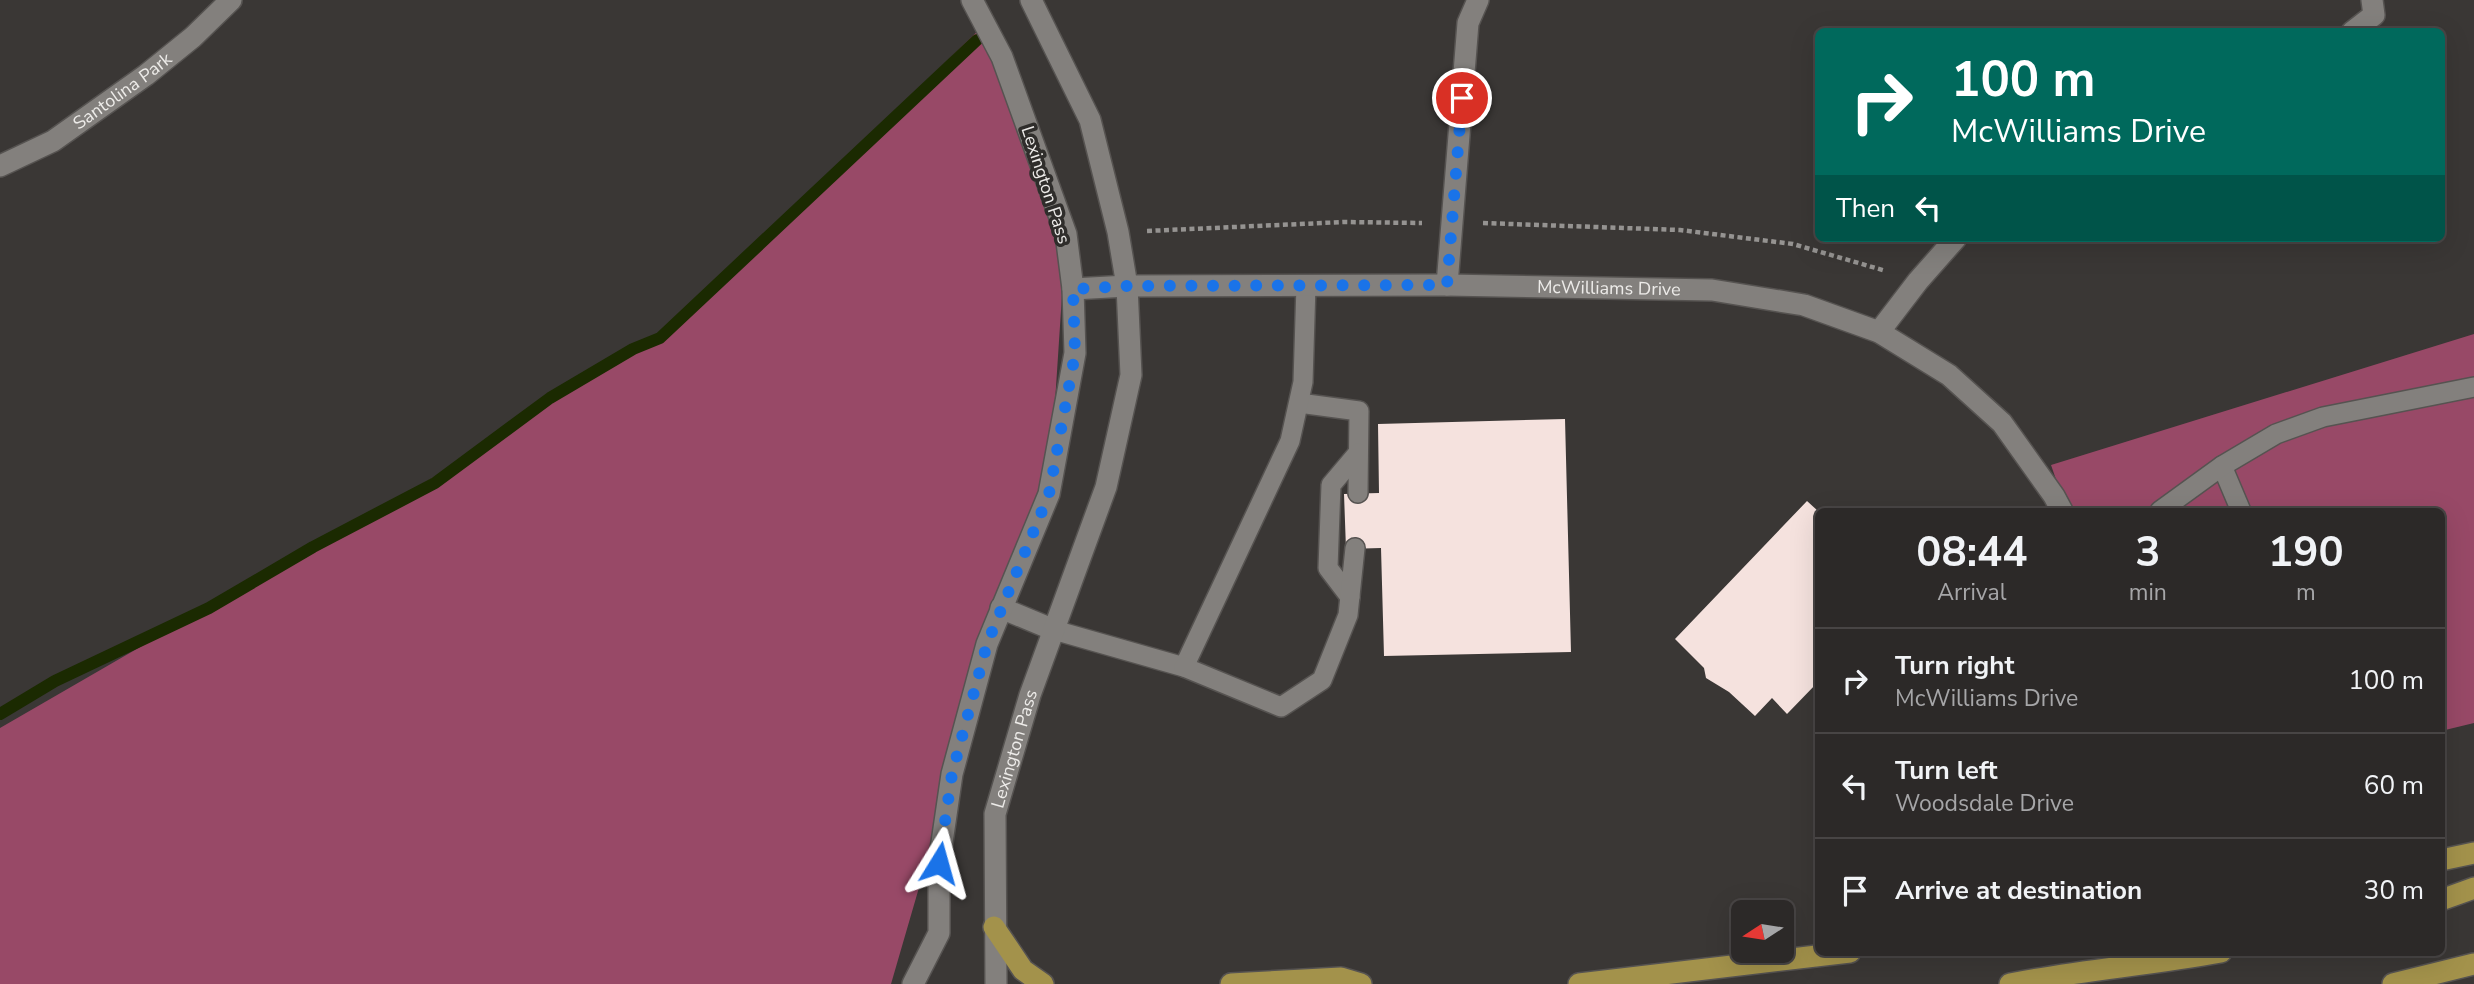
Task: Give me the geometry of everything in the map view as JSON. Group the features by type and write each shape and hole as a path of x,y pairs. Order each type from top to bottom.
{"main road":[{"path":"2445,859 2474,853"},
{"path":"2445,899 2474,888"},
{"path":"994,927 1023,970 1043,984"},
{"path":"1579,984 1815,956"},
{"path":"2010,984 2063,974 2199,956"},
{"path":"1697,984 1744,964"},
{"path":"2393,984 2474,964"},
{"path":"1231,984 1341,978 1361,984"}],"street":[{"name":"Santolina Park","path":"0,166 53,141 146,75 193,37 231,0"},
{"name":"Lexington Pass","path":"913,984 939,933 939,863 952,774 987,644 1049,494 1075,354 1073,289 1066,234 1003,57 972,0"},
{"name":"Lexington Pass","path":"996,984 995,814 1030,695 1106,487 1131,375 1127,286 1118,232 1090,120 1031,0"},
{"path":"1447,285 1468,23 1478,0"},
{"path":"2357,28 2374,15 2372,0"},
{"path":"1878,332 1952,242"},
{"name":"McWilliams Drive","path":"1073,289 1127,286 1447,285 1712,290 1804,305 1878,332 1949,375 2002,424 2060,508"},
{"path":"1001,608 1054,630"}],"lane":[{"path":"1184,667 1290,441 1303,382 1306,285"},
{"path":"2164,508 2222,466 2276,434 2323,417 2474,387"},
{"path":"1299,403 1359,411 1358,493"},
{"path":"1350,597 1328,568 1331,485 1358,453"},
{"path":"2222,466 2240,508"},
{"path":"1054,630 1184,667 1281,707 1322,680 1348,615 1355,548"}],"path":[{"path":"1118,232 1344,222 1570,225 1679,230 1793,244 1918,281"}],"shaded area":[{"path":"985,24 1066,234 1049,494 952,774 891,984 0,984 0,728 474,454 681,318"},
{"path":"2474,334 2474,723 2445,730 2445,508 2066,508 2051,465"}],"building":[{"path":"1565,419 1571,652 1384,656 1381,548 1346,549 1344,494 1379,493 1378,424"},
{"path":"1807,501 1815,508 1815,685 1787,714 1772,698 1755,716 1729,692 1706,678 1704,668 1675,639"}],"waterway":[{"path":"0,714 55,681 209,608 313,547 435,483 550,398 633,349 660,338 977,40"}],"route":[{"path":"939,863 952,774 987,644 1049,494 1075,354 1073,289 1127,286 1447,285 1462,98"}]}
